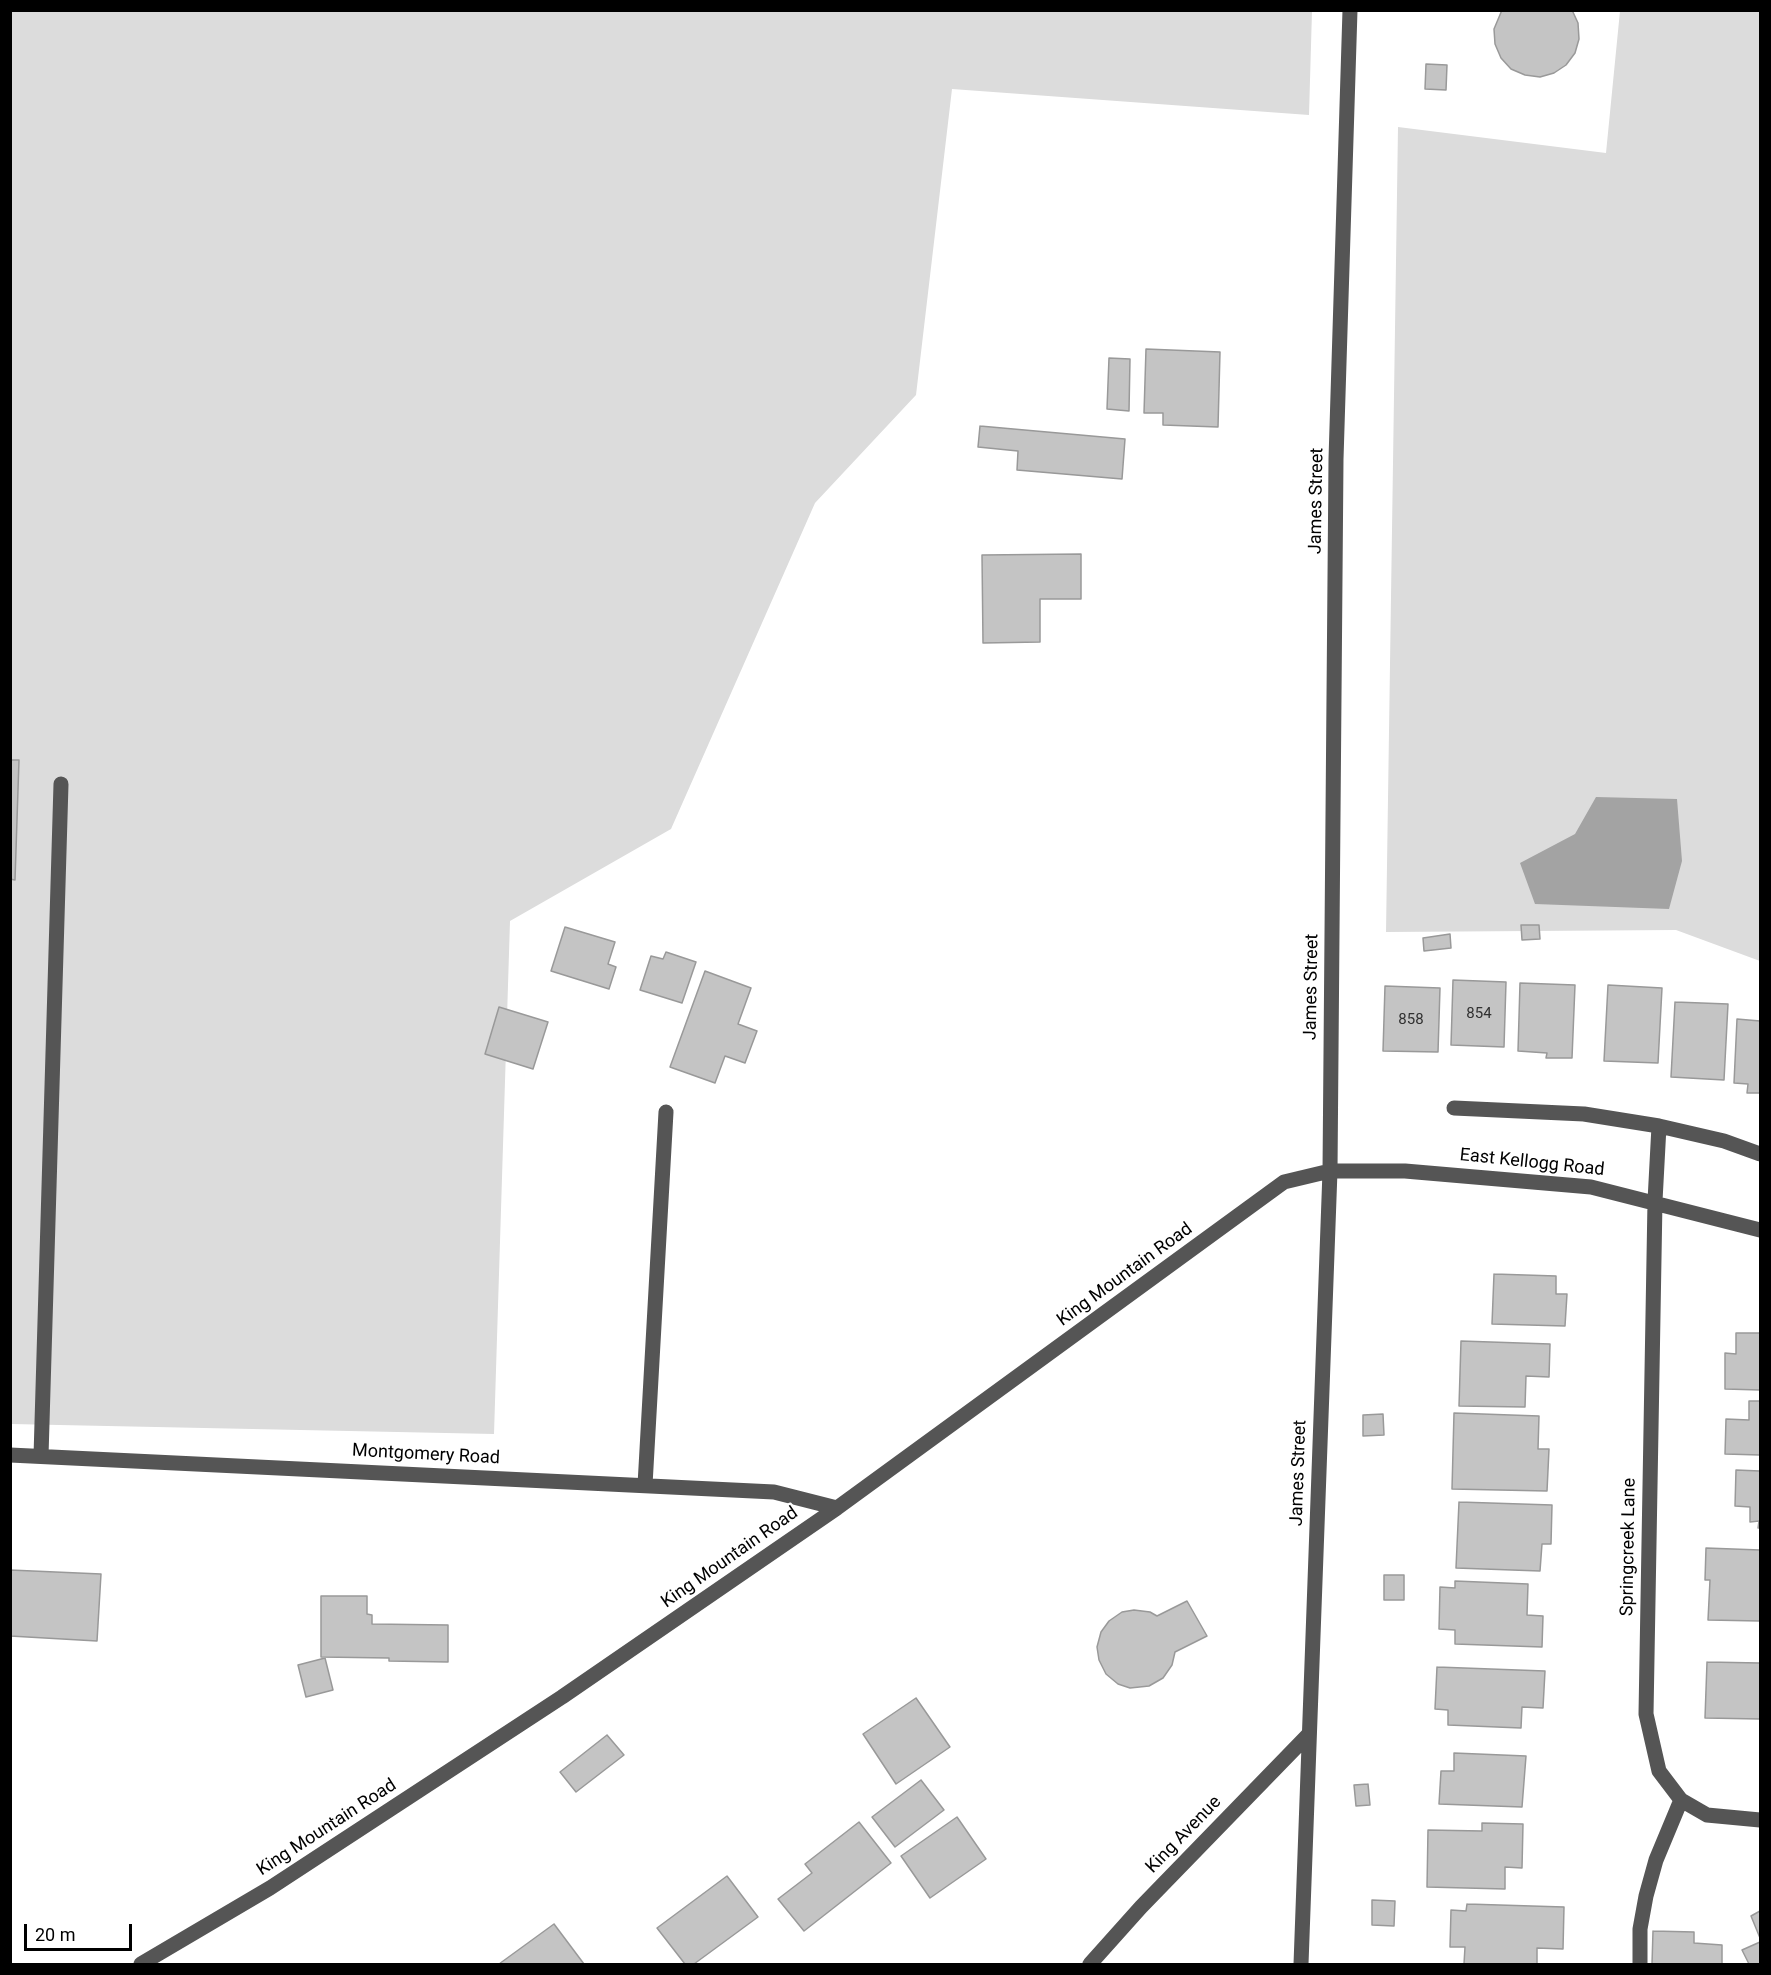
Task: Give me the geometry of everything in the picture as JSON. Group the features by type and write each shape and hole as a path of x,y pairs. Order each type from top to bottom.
{"street":[{"name":"James Street","path":"1301,1965 1330,1171 1336,459 1350,10"},
{"path":"40,1456 61,784"},
{"path":"1454,1108 1584,1114 1659,1126 1724,1141 1761,1154"},
{"path":"645,1485 666,1112"},
{"name":"Springcreek Lane","path":"1659,1126 1655,1201 1646,1714 1659,1771 1682,1800 1707,1815 1761,1820"},
{"name":"East Kellogg Road","path":"1330,1171 1405,1171 1591,1186 1761,1230"},
{"name":"King Mountain Road","path":"141,1965 270,1888 484,1749 837,1508 1284,1182 1330,1171"},
{"name":"Montgomery Road","path":"10,1455 774,1492 837,1508"},
{"name":"King Avenue","path":"1090,1965 1141,1907 1309,1734"},
{"path":"1640,1965 1640,1929 1646,1896 1656,1860 1682,1800"}],"shaded area":[{"path":"10,11 1312,11 1309,115 952,89 916,395 815,503 671,829 510,921 494,1434 11,1424"},
{"path":"1620,11 1760,11 1760,961 1676,930 1386,932 1398,127 1606,153"},
{"path":"1596,797 1677,799 1682,861 1669,909 1535,904 1520,863 1575,834"}],"building":[{"path":"1502,10 1572,10 1578,23 1579,39 1575,53 1566,65 1554,73 1540,77 1525,75 1511,69 1501,58 1495,44 1494,29"},
{"path":"1426,64 1447,65 1446,90 1425,89"},
{"path":"1146,349 1220,352 1218,427 1163,425 1163,413 1144,413"},
{"path":"1109,358 1130,359 1129,411 1107,409"},
{"path":"980,426 1125,439 1122,479 1017,470 1018,451 978,447"},
{"path":"1081,554 1081,599 1040,599 1040,642 983,643 982,555"},
{"path":"10,760 19,760 15,880 10,879"},
{"path":"1521,925 1539,925 1540,939 1522,940"},
{"path":"565,927 615,942 608,964 616,967 609,989 551,971"},
{"path":"1450,934 1451,948 1424,951 1423,938"},
{"path":"666,952 696,962 682,1003 640,990 651,956 663,959"},
{"path":"705,971 751,988 738,1024 757,1031 745,1063 725,1056 715,1083 670,1067"},
{"path":"1453,980 1506,982 1504,1047 1451,1045"},
{"path":"1520,983 1575,985 1572,1058 1546,1058 1547,1053 1518,1051"},
{"path":"1608,985 1662,988 1658,1063 1604,1061"},
{"path":"1385,986 1440,988 1438,1052 1383,1051"},
{"path":"1675,1002 1728,1004 1724,1080 1671,1077"},
{"path":"499,1007 548,1022 533,1069 485,1054"},
{"path":"1737,1019 1760,1021 1760,1093 1747,1093 1748,1084 1734,1083"},
{"path":"1494,1274 1556,1276 1556,1294 1567,1294 1565,1326 1492,1324"},
{"path":"1736,1333 1760,1333 1760,1390 1725,1389 1725,1353 1736,1354"},
{"path":"1461,1341 1550,1344 1549,1377 1526,1376 1525,1407 1459,1406"},
{"path":"1749,1401 1760,1401 1760,1455 1725,1454 1726,1419 1749,1420"},
{"path":"1454,1413 1539,1416 1538,1449 1549,1449 1547,1491 1452,1489"},
{"path":"1383,1414 1384,1435 1363,1436 1363,1415"},
{"path":"1736,1470 1760,1471 1760,1528 1758,1528 1759,1521 1750,1522 1750,1507 1735,1506"},
{"path":"1459,1502 1552,1505 1551,1544 1542,1544 1540,1571 1456,1568"},
{"path":"1706,1548 1760,1550 1760,1621 1708,1620 1710,1580 1705,1580"},
{"path":"10,1570 101,1574 97,1641 10,1636"},
{"path":"1384,1575 1404,1575 1404,1600 1384,1600"},
{"path":"1455,1581 1528,1584 1527,1615 1543,1616 1542,1647 1455,1644 1455,1630 1439,1629 1440,1587 1455,1588"},
{"path":"321,1596 367,1596 367,1614 372,1615 372,1624 448,1625 448,1662 321,1657"},
{"path":"1187,1601 1207,1636 1175,1652 1172,1665 1163,1678 1149,1686 1130,1688 1118,1684 1106,1674 1099,1660 1097,1647 1101,1632 1109,1621 1122,1612 1134,1610 1150,1612 1157,1616"},
{"path":"325,1658 333,1690 306,1697 298,1665"},
{"path":"1707,1662 1760,1663 1760,1719 1705,1718"},
{"path":"1437,1667 1545,1671 1543,1708 1522,1707 1521,1728 1448,1725 1448,1710 1435,1709"},
{"path":"916,1698 950,1747 896,1784 863,1734"},
{"path":"607,1735 624,1755 576,1792 560,1772"},
{"path":"1454,1753 1526,1756 1522,1807 1439,1804 1441,1771 1454,1771"},
{"path":"921,1780 944,1810 895,1847 872,1817"},
{"path":"1368,1784 1370,1805 1356,1806 1354,1785"},
{"path":"957,1817 986,1859 930,1898 901,1856"},
{"path":"859,1822 891,1863 804,1931 778,1899 812,1873 805,1864"},
{"path":"1482,1823 1523,1824 1522,1868 1505,1867 1505,1889 1427,1887 1428,1830 1482,1831"},
{"path":"727,1876 758,1917 694,1964 685,1964 657,1928"},
{"path":"1372,1900 1395,1901 1394,1926 1372,1925"},
{"path":"1467,1904 1564,1907 1563,1949 1537,1948 1537,1964 1464,1964 1465,1947 1450,1947 1451,1910 1466,1911"},
{"path":"1760,1911 1760,1938 1751,1916"},
{"path":"554,1924 584,1964 499,1964"},
{"path":"1653,1931 1694,1932 1694,1943 1722,1945 1722,1964 1652,1964"},
{"path":"1760,1942 1760,1964 1749,1964 1742,1950"}]}
